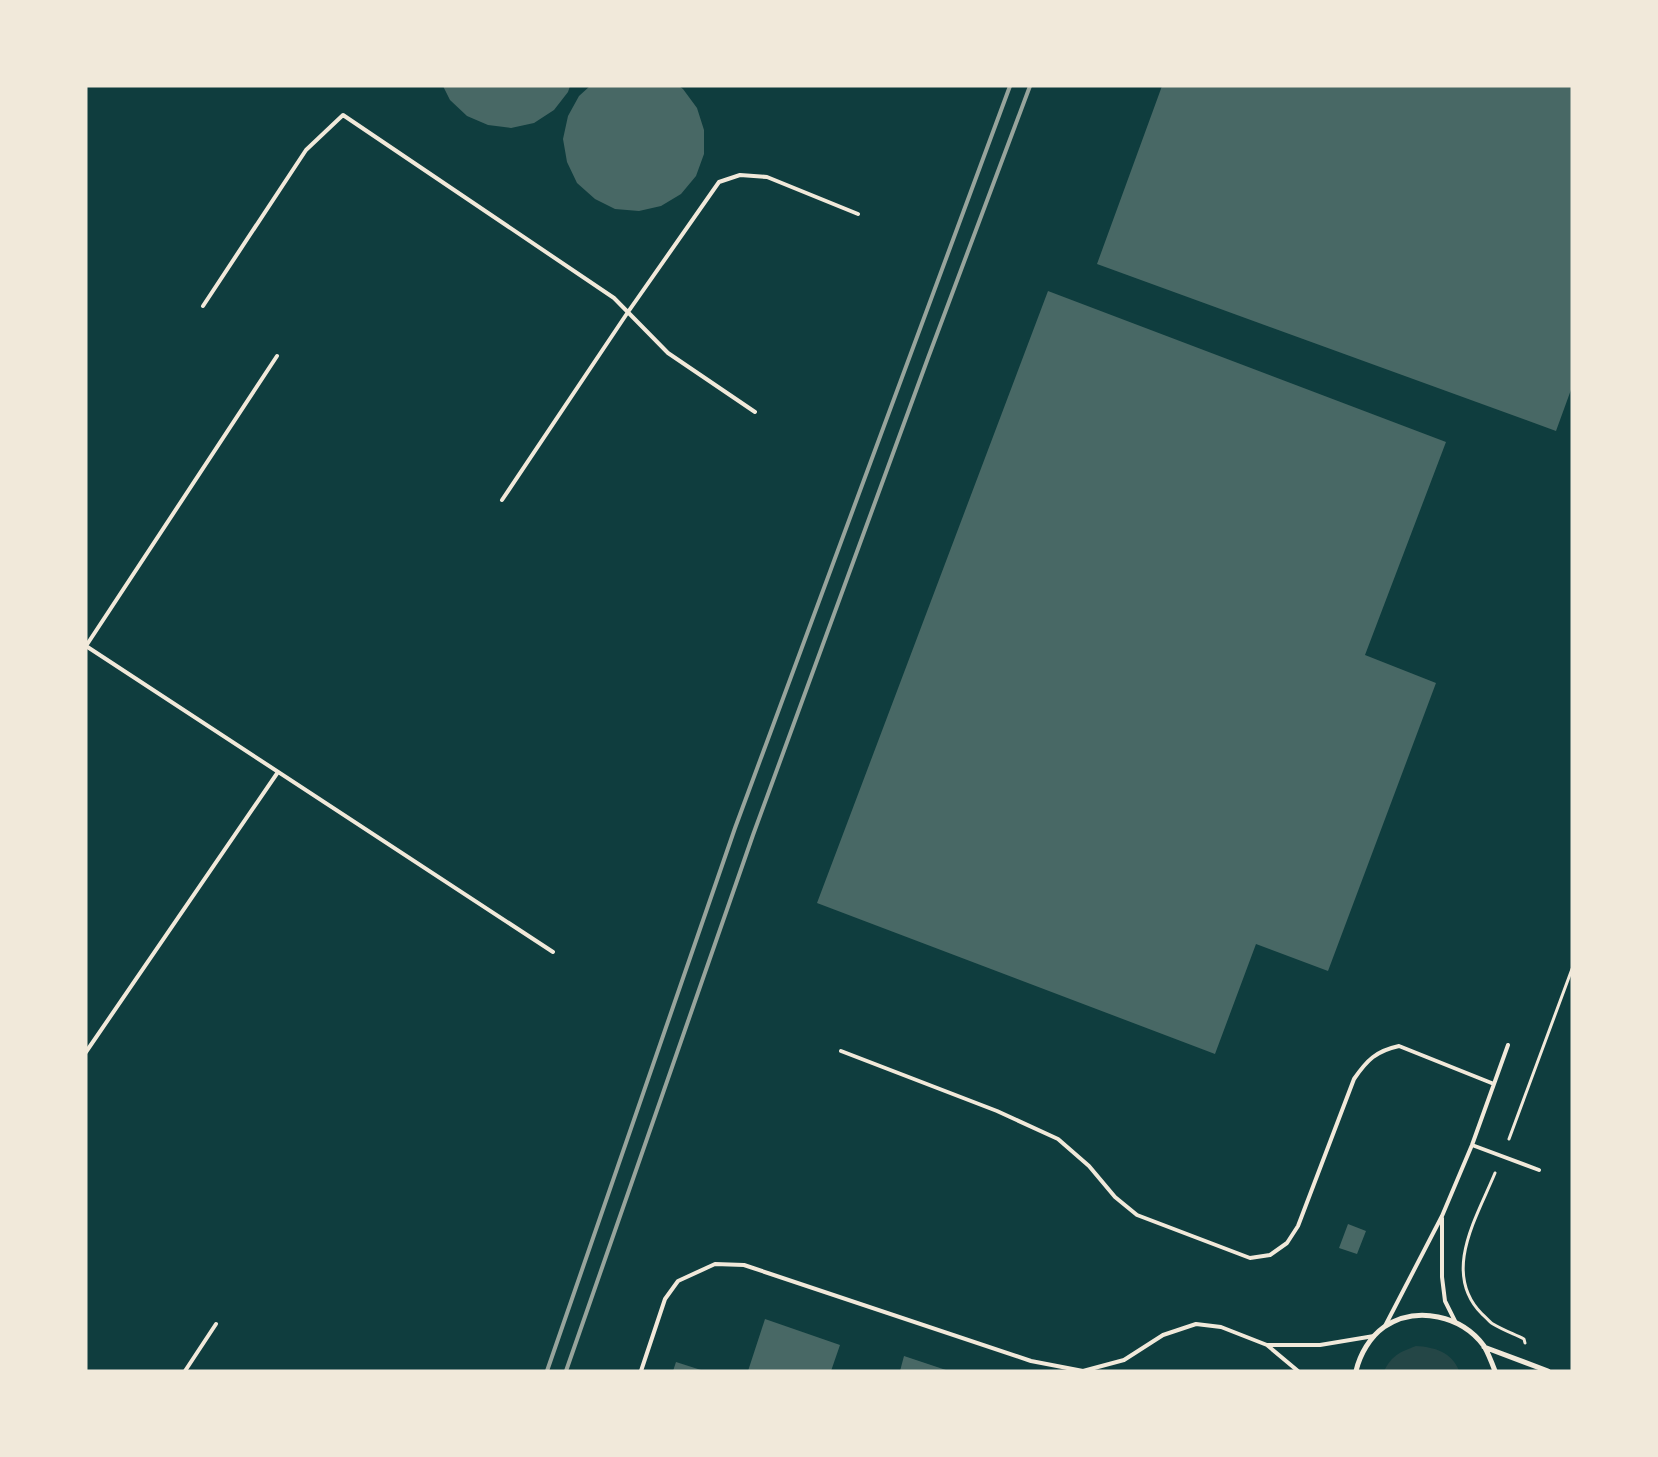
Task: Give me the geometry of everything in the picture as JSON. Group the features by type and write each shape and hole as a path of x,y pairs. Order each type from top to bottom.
{"street":[{"path":"1356,1371 1360,1356 1384,1327 1418,1316 1437,1316 1466,1329 1484,1347 1495,1371"},
{"path":"1484,1347 1548,1371"}],"lane":[{"path":"203,306 306,150 343,115 614,298 668,353 754,412"},
{"path":"502,500 628,312 719,182 740,175 767,177 858,214"},
{"path":"277,356 86,646 553,952"},
{"path":"86,1052 278,772"},
{"path":"1384,1327 1442,1216 1472,1145 1508,1045"},
{"path":"841,1051 998,1111 1058,1139 1089,1166 1114,1197 1137,1215 1250,1258 1270,1255 1287,1243 1298,1226 1354,1079 1373,1056 1385,1049 1399,1046 1494,1084"},
{"path":"1472,1145 1539,1170"},
{"path":"1442,1216 1442,1277 1445,1301 1456,1323"},
{"path":"641,1371 665,1298 678,1282 715,1264 744,1265 1031,1361 1083,1371 1124,1360 1163,1335 1196,1324 1221,1327 1267,1345 1298,1371"},
{"path":"185,1371 216,1324"},
{"path":"1267,1345 1320,1346 1375,1336"}],"shaded area":[{"path":"1416,1346 1436,1349 1442,1352 1452,1359 1459,1371 1384,1371 1390,1361 1397,1355"}],"building":[{"path":"443,86 570,86 568,92 554,110 534,123 511,128 488,125 467,116 450,100"},
{"path":"590,86 679,86 683,89 697,108 704,130 704,154 696,176 681,194 661,206 639,211 615,209 595,199 577,183 567,162 563,139 568,116 579,96"},
{"path":"1162,86 1572,86 1572,387 1556,431 1097,264"},
{"path":"1048,291 1446,442 1365,655 1436,683 1328,971 1256,944 1215,1054 817,903"},
{"path":"1348,1224 1366,1231 1357,1254 1339,1248"},
{"path":"765,1319 840,1345 831,1371 748,1371"},
{"path":"904,1356 946,1370 946,1371 900,1371"},
{"path":"676,1362 701,1370 701,1371 673,1371"}],"railway":[{"path":"547,1371 735,828 1010,86"},
{"path":"566,1371 753,835 1030,86"}]}
